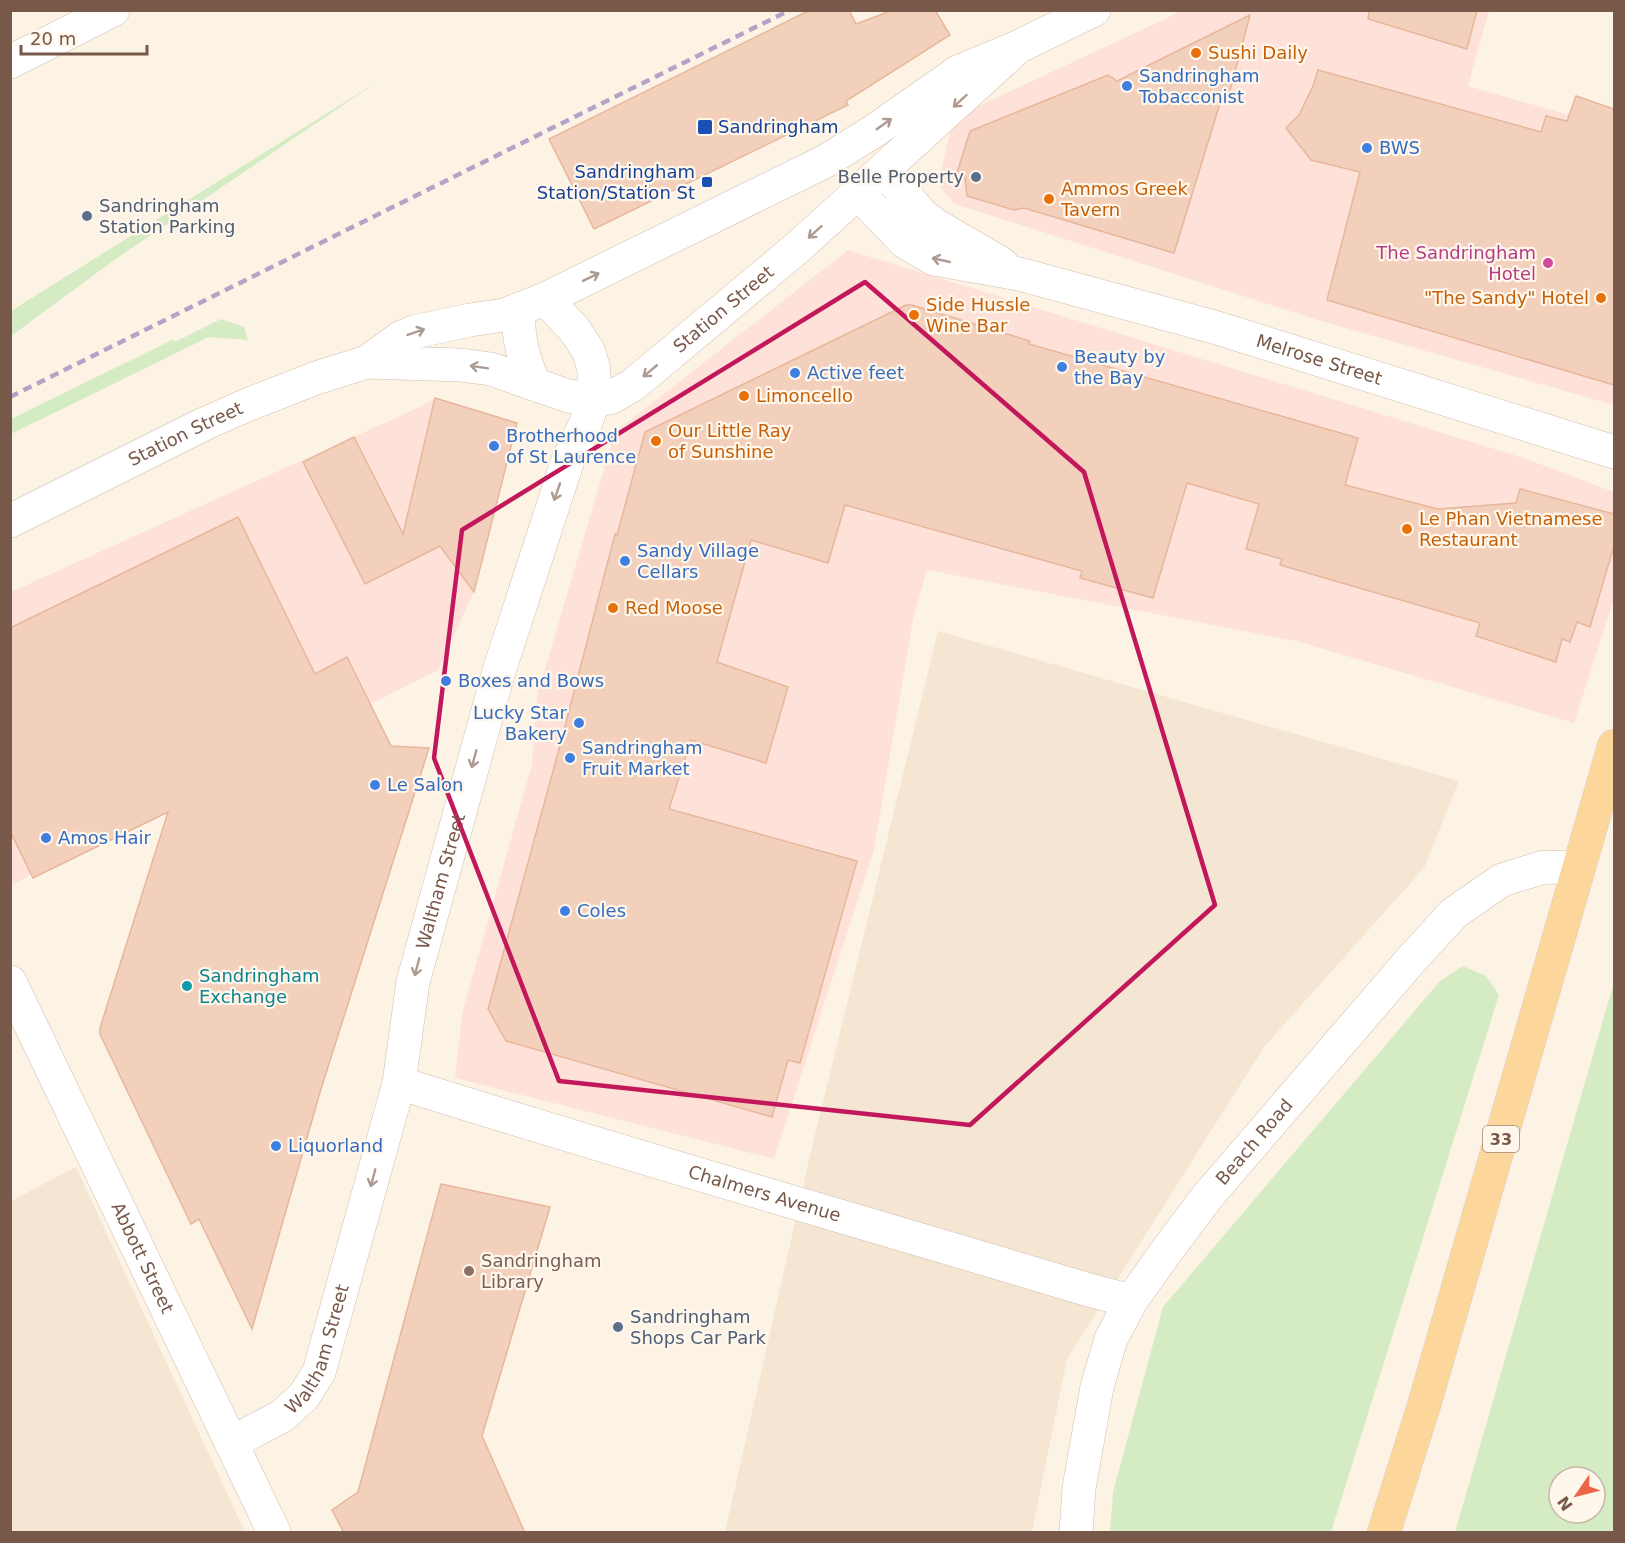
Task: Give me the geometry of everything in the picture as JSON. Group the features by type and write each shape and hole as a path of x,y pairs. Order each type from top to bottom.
{"main road":[{"name":"33","path":"1384,1533 1425,1402 1614,746"}],"street":[{"path":"10,62 113,10"},
{"name":"Station Street","path":"10,521 215,419 291,387 367,362 400,338 414,332 532,305 842,151 948,78 970,66 1018,48 1094,10"},
{"name":"Station Street","path":"367,362 470,365 507,373 568,396 610,398 633,385 797,248 1018,48"},
{"path":"842,151 884,170"},
{"path":"842,151 858,193"},
{"name":"Melrose Street","path":"884,170 915,208 930,221 1020,274"},
{"name":"Melrose Street","path":"858,193 891,230 915,250 929,257 1020,274 1214,327 1614,452"},
{"path":"532,305 518,333 534,384"},
{"name":"Waltham Street","path":"231,1443 282,1416 304,1396 319,1372 399,1083 413,982 499,671 568,460 585,425 594,399 594,370 589,352 574,329 532,305"},
{"name":"Beach Road","path":"1076,1533 1079,1488 1097,1386 1111,1339 1131,1301 1207,1197 1454,913 1503,880 1544,867 1578,868"},
{"name":"Abbott Street","path":"10,982 274,1533"},
{"name":"Chalmers Avenue","path":"399,1083 628,1154 1131,1301"}],"highlighted area":[{"path":"865,282 1084,472 1215,905 970,1125 559,1081 434,758 462,530"}],"shaded area":[{"path":"1182,11 1489,11 1468,86 1614,128 1614,405 1321,321 955,204 938,184 953,118"},
{"path":"848,250 1524,458 1614,492 1614,599 1574,723 1296,641 927,570 913,620 874,850 774,1159 455,1078 462,1014 532,764 537,696 615,432"},
{"path":"435,398 517,423 474,592 438,670 11,885 11,592"},
{"path":"938,631 1459,781 1424,868 1264,1047 1067,1359 1032,1532 725,1532 812,1147"},
{"path":"76,1167 245,1532 11,1532 11,1201"}],"green space":[{"path":"380,80 117,258 11,336 11,311"},
{"path":"221,319 244,327 248,340 209,337 11,434 11,419 174,339 175,342"},
{"path":"1463,966 1486,976 1499,995 1331,1532 1110,1532 1113,1492 1163,1307 1440,981"},
{"path":"1614,982 1614,1532 1455,1532"}],"building":[{"path":"810,10 849,10 856,24 893,10 935,10 950,35 846,101 848,105 594,229 549,139"},
{"path":"1369,10 1477,10 1467,49 1368,19"},
{"path":"1250,15 1227,102 1221,100 1174,253 1024,208 1014,210 967,196 965,178 956,176 970,131 1108,75 1117,81"},
{"path":"1318,70 1541,132 1546,116 1567,121 1576,96 1614,109 1614,385 1327,300 1360,172 1311,160 1286,128 1299,115"},
{"path":"906,305 1030,341 1029,344 1358,438 1345,485 1438,509 1516,503 1520,489 1614,514 1614,546 1590,627 1577,622 1570,642 1562,639 1556,662 1476,636 1480,623 1280,565 1282,559 1246,549 1259,504 1187,483 1153,598 1080,578 1082,571 845,505 828,563 751,540 717,662 788,687 766,763 691,740 669,809 857,861 800,1063 788,1060 772,1117 506,1041 488,1009 615,534 617,535 645,432"},
{"path":"435,398 517,423 474,592 440,546 365,584 303,462 354,437 403,534"},
{"path":"238,517 315,674 347,657 391,746 429,748 321,1089 252,1329 199,1219 191,1224 100,1034 168,812 33,878 10,831 10,628"},
{"path":"441,1184 550,1207 482,1436 525,1533 344,1533 332,1510 358,1492"}],"railway":[{"path":"10,397 790,10"}],"place":[{"name":"Sushi Daily","path":"1196,53"},
{"name":"Sandringham Tobacconist","path":"1127,86"},
{"name":"Sandringham","path":"705,127"},
{"name":"BWS","path":"1367,148"},
{"name":"Belle Property","path":"976,177"},
{"name":"Sandringham Station/Station St","path":"707,182"},
{"name":"Ammos Greek Tavern","path":"1049,199"},
{"name":"Sandringham Station Parking","path":"87,216"},
{"name":"The Sandringham Hotel","path":"1548,263"},
{"name":"\"The Sandy\" Hotel","path":"1601,298"},
{"name":"Side Hussle Wine Bar","path":"914,315"},
{"name":"Beauty by the Bay","path":"1062,367"},
{"name":"Active feet","path":"795,373"},
{"name":"Limoncello","path":"744,396"},
{"name":"Our Little Ray of Sunshine","path":"656,441"},
{"name":"Brotherhood of St Laurence","path":"494,446"},
{"name":"Le Phan Vietnamese Restaurant","path":"1407,529"},
{"name":"Sandy Village Cellars","path":"625,561"},
{"name":"Red Moose","path":"613,608"},
{"name":"Boxes and Bows","path":"446,681"},
{"name":"Lucky Star Bakery","path":"579,723"},
{"name":"Sandringham Fruit Market","path":"570,758"},
{"name":"Le Salon","path":"375,785"},
{"name":"Amos Hair","path":"46,838"},
{"name":"Coles","path":"565,911"},
{"name":"Sandringham Exchange","path":"187,986"},
{"name":"Liquorland","path":"276,1146"},
{"name":"Sandringham Library","path":"469,1271"},
{"name":"Sandringham Shops Car Park","path":"618,1327"}]}
